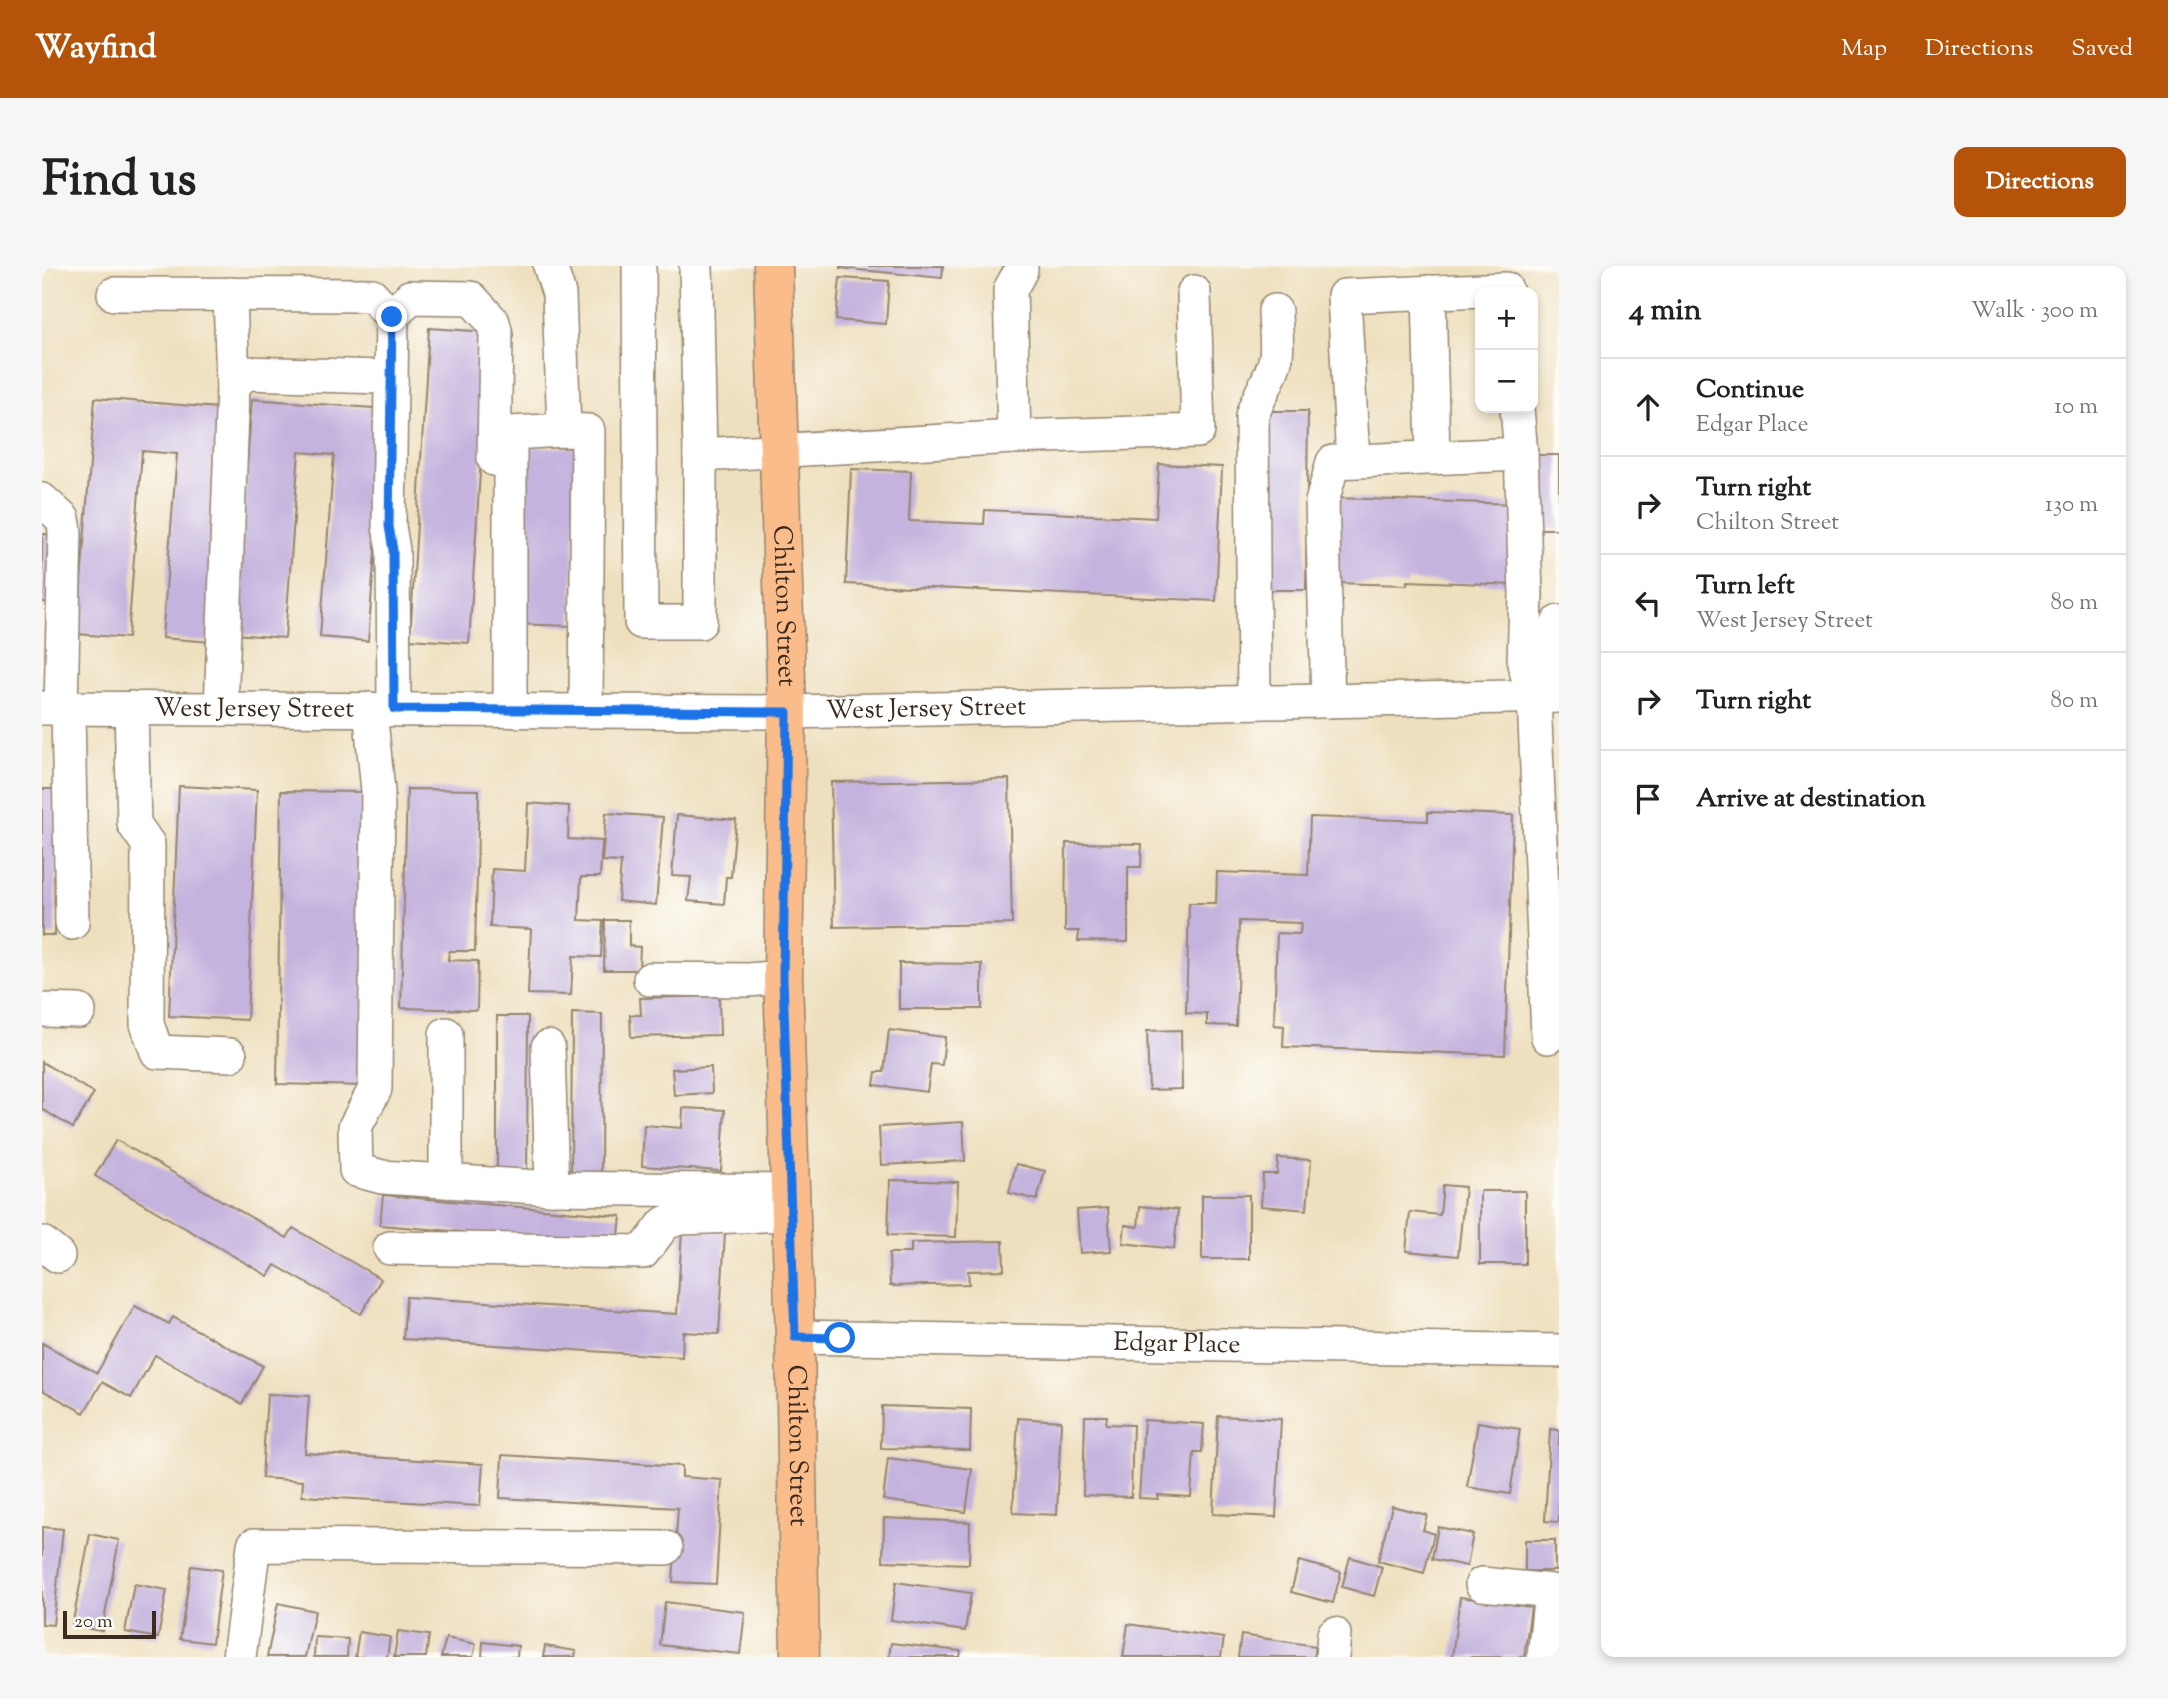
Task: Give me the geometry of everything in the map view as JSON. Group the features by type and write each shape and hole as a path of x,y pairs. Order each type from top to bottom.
{"main road":[{"name":"Chilton Street","path":"774,266 787,712 783,977 795,1337 800,1657"}],"street":[{"path":"550,266 559,294 564,430"},
{"path":"639,266 642,622 700,622 696,266"},
{"path":"1014,437 1010,290 1021,266"},
{"path":"1353,461 1344,296 1475,290"},
{"path":"700,455 1014,437 1198,431 1194,292"},
{"path":"1429,292 1433,458"},
{"path":"114,294 230,295 382,306 410,297 471,298 493,322 496,335 499,710"},
{"path":"221,709 233,386 230,295"},
{"path":"382,306 391,383 389,526 393,550 378,791 375,1089 355,1127 356,1170 382,1177 789,1202"},
{"path":"1254,702 1252,416 1268,382 1276,356 1275,311"},
{"path":"233,386 245,373 382,377 391,383"},
{"path":"1517,413 1526,594 1524,664 1549,696"},
{"path":"499,710 510,433 564,430 588,431 586,710"},
{"path":"1328,701 1322,502 1334,462 1521,454"},
{"path":"42,500 64,519 65,531 57,708 72,923"},
{"path":"1548,1037 1550,648 1552,632 1559,622"},
{"name":"West Jersey Street","path":"57,708 787,712 1549,696"},
{"path":"131,708 134,824 148,844 148,1024 157,1052 230,1055"},
{"path":"650,979 748,980 783,977"},
{"path":"42,1010 79,1011"},
{"path":"446,1034 446,1181"},
{"path":"548,1047 552,1188"},
{"path":"390,1248 643,1252 665,1223 680,1218 789,1202"},
{"name":"Edgar Place","path":"795,1337 1559,1351"},
{"path":"239,1657 254,1545 666,1548"},
{"path":"1482,1584 1551,1591 1544,1657"}],"building":[{"path":"840,266 943,266 942,278"},
{"path":"840,278 889,281 886,324 836,320"},
{"path":"429,328 489,332 469,643 410,639"},
{"path":"95,398 230,409 211,642 162,638 177,454 142,451 128,638 77,634"},
{"path":"252,399 386,409 368,641 320,637 334,455 299,452 285,638 234,634"},
{"path":"1265,411 1308,411 1306,590 1263,590"},
{"path":"516,446 577,448 572,626 513,624"},
{"path":"1538,455 1559,455 1559,529 1538,529"},
{"path":"1159,464 1222,467 1216,601 846,584 851,469 911,471 909,521 984,524 985,510 1156,518"},
{"path":"1335,498 1517,504 1515,585 1407,581 1407,585 1333,583"},
{"path":"42,534 59,535 59,602 42,602"},
{"path":"1009,779 1012,924 834,927 831,782"},
{"path":"179,786 257,790 247,1020 169,1016"},
{"path":"42,789 57,789 55,935 42,935"},
{"path":"407,789 479,790 475,951 449,951 448,960 478,961 477,1010 401,1008"},
{"path":"281,791 363,792 366,1086 277,1084"},
{"path":"528,803 569,806 568,839 602,841 600,877 581,877 579,920 603,921 601,957 573,956 571,995 528,994 531,929 490,927 492,869 525,871"},
{"path":"1428,812 1513,815 1505,1055 1283,1047 1284,1026 1274,1025 1277,933 1300,934 1301,923 1239,921 1236,1026 1207,1025 1207,1014 1186,1013 1189,903 1216,903 1217,872 1308,875 1310,817 1428,821"},
{"path":"606,813 663,817 656,905 618,901 621,862 602,861"},
{"path":"677,815 736,820 731,877 726,877 724,904 688,901 691,877 672,876"},
{"path":"1066,843 1142,844 1141,867 1128,867 1128,942 1078,941 1079,931 1065,931"},
{"path":"605,920 629,920 629,946 640,947 639,970 604,970"},
{"path":"899,963 982,964 982,1009 899,1009"},
{"path":"719,996 720,1035 631,1037 630,1015 641,1015 640,998"},
{"path":"572,1013 602,1014 601,1177 571,1177"},
{"path":"497,1016 528,1016 527,1178 497,1178"},
{"path":"889,1030 945,1037 942,1065 931,1064 927,1092 874,1085 876,1072 884,1072"},
{"path":"1181,1030 1182,1089 1149,1090 1147,1031"},
{"path":"42,1062 94,1093 73,1128 42,1109"},
{"path":"711,1067 712,1093 674,1095 672,1069"},
{"path":"683,1108 725,1110 721,1171 642,1166 644,1125 682,1128"},
{"path":"963,1122 965,1161 881,1165 879,1127"},
{"path":"116,1140 287,1238 293,1228 381,1279 361,1314 275,1265 268,1276 95,1176"},
{"path":"1278,1158 1311,1160 1307,1210 1261,1206 1263,1174 1277,1174"},
{"path":"1016,1164 1045,1171 1037,1200 1009,1193"},
{"path":"890,1180 958,1182 956,1237 888,1235"},
{"path":"1443,1185 1465,1187 1458,1256 1406,1251 1410,1212 1440,1215"},
{"path":"1480,1191 1525,1191 1525,1264 1480,1264"},
{"path":"383,1195 621,1216 618,1245 380,1225"},
{"path":"1202,1195 1249,1195 1249,1259 1202,1259"},
{"path":"1140,1206 1178,1210 1174,1249 1123,1243 1125,1225 1138,1227"},
{"path":"1108,1208 1111,1251 1080,1253 1077,1210"},
{"path":"682,1230 725,1233 719,1334 683,1332 682,1357 403,1339 406,1297 677,1314"},
{"path":"1003,1241 1004,1270 968,1271 969,1284 890,1286 889,1253 911,1253 911,1243"},
{"path":"135,1306 169,1324 173,1317 263,1366 242,1404 155,1355 131,1398 102,1382 84,1413 42,1390 42,1343 97,1373"},
{"path":"267,1394 309,1396 305,1453 483,1464 480,1506 302,1496 303,1481 262,1478"},
{"path":"882,1406 971,1409 970,1450 881,1448"},
{"path":"1085,1416 1107,1416 1106,1424 1133,1425 1131,1497 1083,1495"},
{"path":"1218,1416 1281,1419 1276,1517 1213,1514"},
{"path":"1018,1418 1061,1421 1057,1515 1013,1513"},
{"path":"1144,1420 1204,1424 1202,1452 1194,1452 1191,1497 1158,1495 1158,1499 1139,1498"},
{"path":"1478,1422 1520,1429 1510,1494 1467,1487"},
{"path":"1550,1429 1559,1430 1559,1522 1545,1521"},
{"path":"502,1455 682,1466 682,1477 722,1480 716,1584 673,1582 678,1508 500,1498"},
{"path":"888,1458 972,1469 966,1512 883,1500"},
{"path":"1392,1506 1427,1515 1423,1530 1434,1534 1424,1573 1378,1561"},
{"path":"884,1518 970,1522 969,1564 883,1561"},
{"path":"42,1527 63,1529 53,1625 42,1624"},
{"path":"1438,1527 1473,1534 1467,1566 1432,1559"},
{"path":"90,1534 119,1540 102,1631 72,1626"},
{"path":"1525,1540 1555,1540 1555,1571 1525,1571"},
{"path":"1350,1557 1382,1567 1374,1596 1342,1587"},
{"path":"1299,1561 1341,1572 1333,1603 1291,1592"},
{"path":"191,1566 222,1570 212,1643 180,1639"},
{"path":"896,1582 971,1593 965,1631 891,1620"},
{"path":"134,1584 167,1590 158,1638 125,1632"},
{"path":"1460,1597 1531,1607 1524,1657 1452,1657"},
{"path":"665,1602 745,1612 740,1654 660,1645"},
{"path":"278,1603 315,1611 305,1657 267,1657"},
{"path":"1128,1624 1224,1638 1221,1657 1123,1657"},
{"path":"398,1631 429,1635 426,1657 394,1657"},
{"path":"359,1632 390,1637 387,1657 355,1657"},
{"path":"1241,1635 1316,1646 1314,1657 1238,1657"},
{"path":"315,1637 348,1639 347,1657 314,1657"},
{"path":"446,1638 476,1644 473,1657 441,1657"},
{"path":"483,1642 518,1646 517,1657 482,1657"},
{"path":"891,1643 961,1651 960,1657 889,1657"},
{"path":"545,1646 576,1651 575,1657 543,1657"}],"route":[{"path":"392,317 389,526 393,550 394,709 787,712 783,977 795,1337 840,1338"}]}
